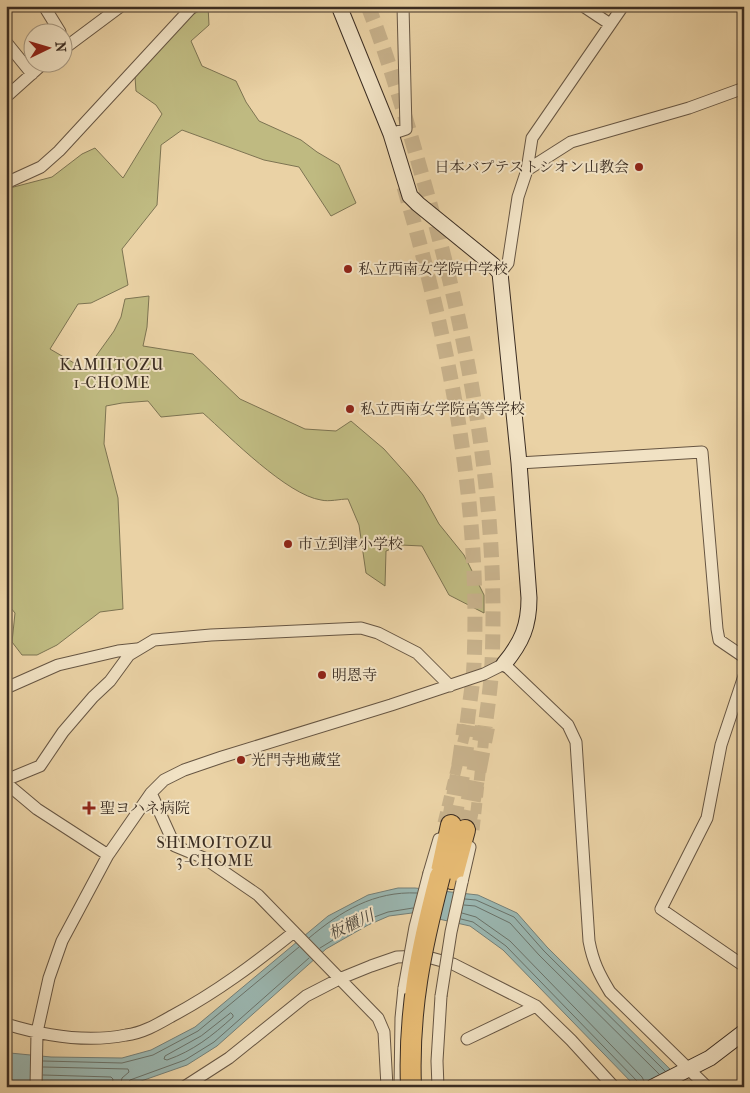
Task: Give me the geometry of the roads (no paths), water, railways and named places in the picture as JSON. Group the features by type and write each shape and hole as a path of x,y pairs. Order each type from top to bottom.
{"highway":[{"path":"423,1087 422,1036 425,1001 446,877 458,827"},
{"path":"411,1087 410,1034 413,999 421,953 446,877"}],"street":[{"path":"44,6 54,22"},
{"path":"72,38 109,10 121,6"},
{"path":"36,1087 37,1032 49,978 62,941 108,855 151,792 164,780 184,770 484,674 504,664 516,650 524,634 529,617 519,463 500,273 410,196 391,134 339,6"},
{"path":"391,134 406,130 403,6"},
{"path":"583,6 610,24"},
{"path":"500,273 508,263 518,198 527,170 532,138 623,6"},
{"path":"6,183 41,167 59,151 189,8"},
{"path":"6,42 32,74 6,97"},
{"path":"527,170 571,142 689,108 744,88"},
{"path":"519,463 702,452 716,629 720,640 744,656"},
{"path":"108,855 37,809 6,781 40,766 63,732 93,697 110,681 130,655 154,640 211,635 361,628 378,633 417,653 450,686"},
{"path":"6,688 58,665 139,649"},
{"path":"504,664 568,725 576,742 589,941 592,958 599,975 610,992 687,1071 707,1087"},
{"path":"744,676 720,745 707,818 661,909 744,966"},
{"path":"151,792 175,846 204,858 258,895 378,1018 384,1032 387,1087"},
{"path":"400,1087 401,1018 404,988 416,927 446,877"},
{"path":"438,1087 441,996 450,940 446,877"},
{"path":"6,1024 37,1032 74,1038 128,1035 151,1027 185,1009 243,973 294,932"},
{"path":"184,1087 229,1058 306,996 338,979 397,957 424,956 453,964 536,1006 571,1040 614,1087"},
{"path":"467,1038 536,1006"},
{"path":"654,1087 710,1058 744,1032"}],"water":[{"name":"板櫃川","path":"398,888 478,895 517,913 547,947 688,1087 636,1087 503,950 470,926 412,913 389,916 368,925 326,949 217,1046 187,1065 124,1087 27,1087 6,1081 6,1052 51,1057 122,1058 151,1050 195,1027 328,916 368,895"}],"tunnel":[{"path":"368,6 399,96 441,244 455,303 478,422 491,542 493,602 492,671 485,727"},
{"path":"404,187 435,304 448,363 467,482 475,603 473,680 467,725"},
{"path":"443,823 467,725"},
{"path":"451,825 467,725"},
{"path":"474,830 485,727"},
{"path":"465,830 485,727"}],"place":[{"name":"日本バプテストシオン山教会","path":"639,167"},
{"name":"私立西南女学院中学校","path":"348,269"},
{"name":"私立西南女学院高等学校","path":"350,409"},
{"name":"市立到津小学校","path":"288,544"},
{"name":"明恩寺","path":"322,675"},
{"name":"光門寺地蔵堂","path":"241,760"},
{"name":"聖ヨハネ病院","path":"89,808"}],"district":[{"name":"KAMIITOZU 1-CHOME","path":"112,373"},
{"name":"SHIMOITOZU 3-CHOME","path":"215,851"}]}
